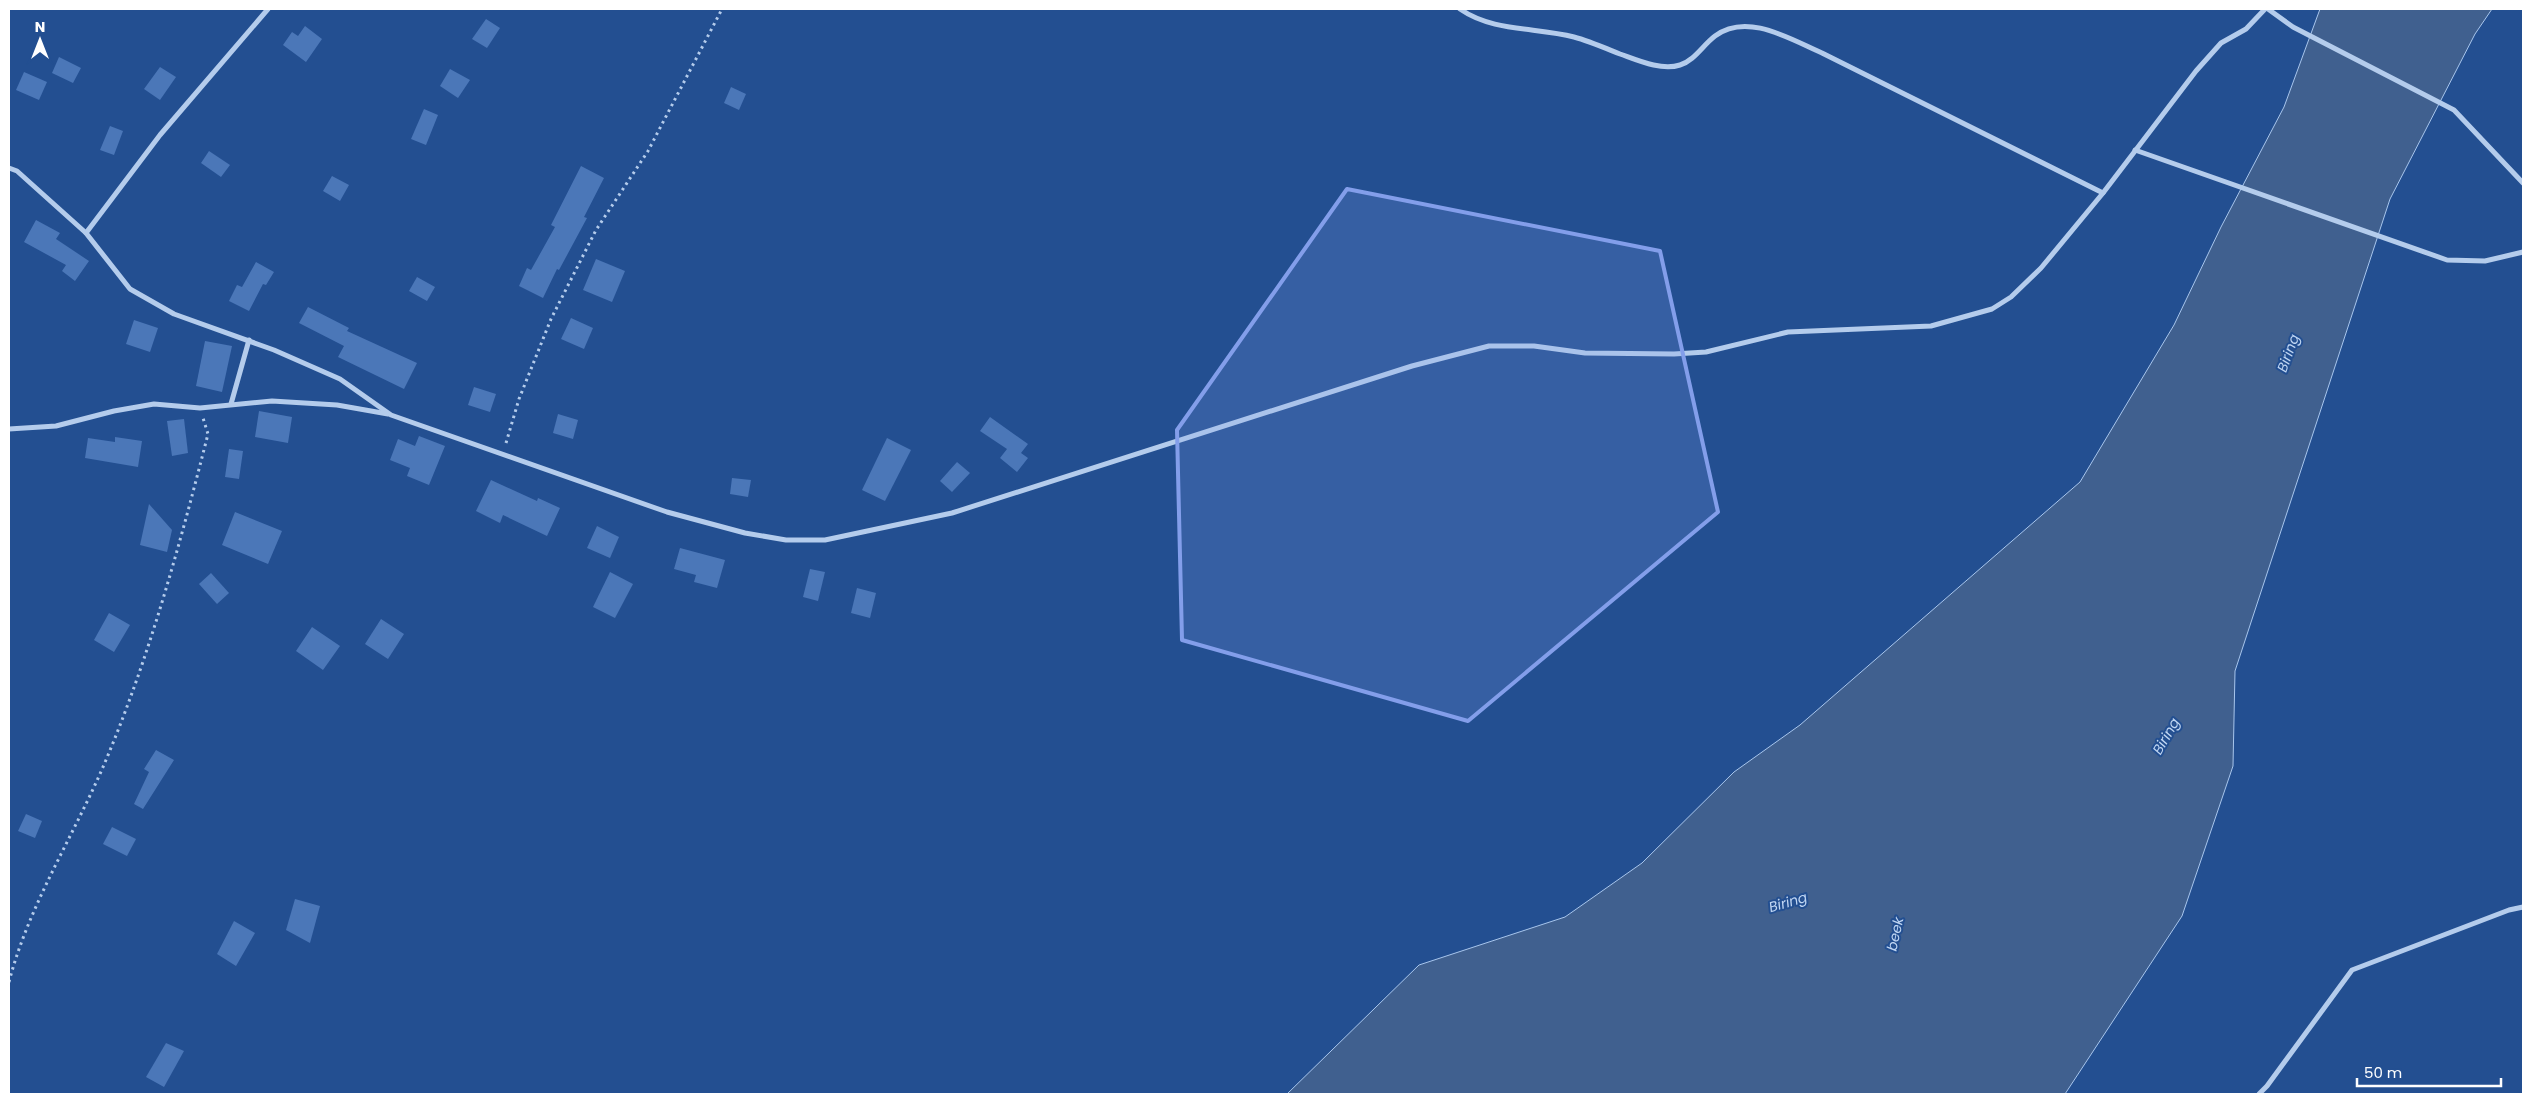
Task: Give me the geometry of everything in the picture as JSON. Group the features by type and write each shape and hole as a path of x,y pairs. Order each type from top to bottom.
{"street":[{"path":"86,233 160,135 268,9"},
{"path":"1460,9 1494,24 1573,37 1642,62 1664,66 1680,65 1728,28 1749,26 1771,32 1822,53 2103,193"},
{"path":"9,429 56,426 114,410 154,404 200,408 272,401 337,405 391,415 667,512 745,533 786,540 825,540 952,513 1412,366 1489,346 1534,346 1585,353 1682,354 1706,352 1788,332 1931,326 1992,309 2011,298 2041,268 2103,193 2208,57 2221,44 2246,29 2267,9 2292,27 2454,110 2523,183"},
{"path":"2135,150 2447,260 2484,261 2523,252"},
{"path":"9,168 18,171 86,233 130,289 174,314 249,340 340,379 391,415"},
{"path":"231,404 249,340"},
{"path":"2259,1094 2267,1086 2352,970 2509,910 2523,907"}],"path":[{"path":"503,453 519,399 552,319 596,230 648,151 722,9"},
{"path":"9,982 15,959 106,760 134,686 180,544 208,434 200,408"}],"highlighted area":[{"path":"1347,189 1660,251 1718,512 1468,721 1182,640 1177,430"}],"water":[{"path":"2320,9 2492,9 2475,34 2390,199 2235,671 2233,766 2182,916 2065,1094 1287,1094 1419,965 1565,917 1642,863 1734,772 1800,725 2080,482 2174,325 2221,227 2284,107"}],"building":[{"path":"486,19 500,28 487,48 472,39"},
{"path":"305,26 322,39 306,62 283,45 292,32 298,36"},
{"path":"59,57 81,68 73,83 52,73"},
{"path":"160,67 176,77 160,100 144,89"},
{"path":"450,69 470,80 458,98 440,86"},
{"path":"24,72 47,82 39,100 16,90"},
{"path":"731,87 746,94 739,110 724,103"},
{"path":"424,109 438,115 426,145 411,139"},
{"path":"110,126 123,131 114,155 100,150"},
{"path":"209,151 230,165 221,177 201,163"},
{"path":"581,166 604,178 584,217 587,218 559,270 557,269 543,298 519,286 527,268 531,270 555,227 551,225"},
{"path":"332,176 349,185 340,201 323,191"},
{"path":"36,220 60,233 56,239 89,261 75,281 62,271 66,265 24,242"},
{"path":"596,259 625,271 612,302 583,290"},
{"path":"256,262 274,272 266,285 263,284 249,311 229,301 237,285 242,287"},
{"path":"417,277 435,287 427,301 409,291"},
{"path":"308,307 349,328 347,331 417,363 404,389 338,357 344,346 299,323"},
{"path":"571,318 593,328 584,349 561,339"},
{"path":"134,320 158,328 150,352 126,344"},
{"path":"205,341 232,346 222,392 196,386"},
{"path":"474,387 496,394 490,412 468,405"},
{"path":"259,411 292,417 288,443 255,437"},
{"path":"558,414 578,420 573,439 553,433"},
{"path":"990,417 1028,444 1021,453 1028,458 1017,472 1000,458 1007,449 980,431"},
{"path":"184,419 188,453 172,456 167,421"},
{"path":"419,436 445,446 429,485 407,476 410,468 390,460 398,439 415,446"},
{"path":"115,437 142,441 138,467 85,458 88,438 115,442"},
{"path":"887,438 911,450 885,501 862,490"},
{"path":"229,449 243,451 239,479 225,477"},
{"path":"957,462 970,473 952,492 940,481"},
{"path":"732,478 751,480 748,497 730,494"},
{"path":"491,480 537,501 538,498 560,508 547,536 503,515 500,523 476,511"},
{"path":"149,504 172,530 167,552 140,545"},
{"path":"235,512 282,531 268,564 222,545"},
{"path":"597,526 619,537 610,558 587,548"},
{"path":"680,548 725,560 717,588 694,582 696,575 674,569"},
{"path":"810,569 825,572 818,601 803,597"},
{"path":"610,572 633,584 615,618 593,607"},
{"path":"211,573 229,593 217,604 199,584"},
{"path":"857,588 876,593 870,618 851,613"},
{"path":"109,613 130,625 114,652 94,640"},
{"path":"381,619 404,634 388,659 365,644"},
{"path":"312,627 340,646 323,670 296,651"},
{"path":"156,750 174,760 143,809 134,804 149,772 144,769"},
{"path":"26,814 42,821 35,838 18,831"},
{"path":"112,827 136,839 127,856 103,844"},
{"path":"295,899 320,906 310,943 286,930"},
{"path":"234,921 255,933 236,966 217,954"},
{"path":"166,1043 184,1051 164,1087 146,1077"}],"water label":[{"name":"Biring","path":"2288,353"},
{"name":"Biring","path":"2166,736"},
{"name":"Biring","path":"1788,902"},
{"name":"beek","path":"1895,934"}]}
